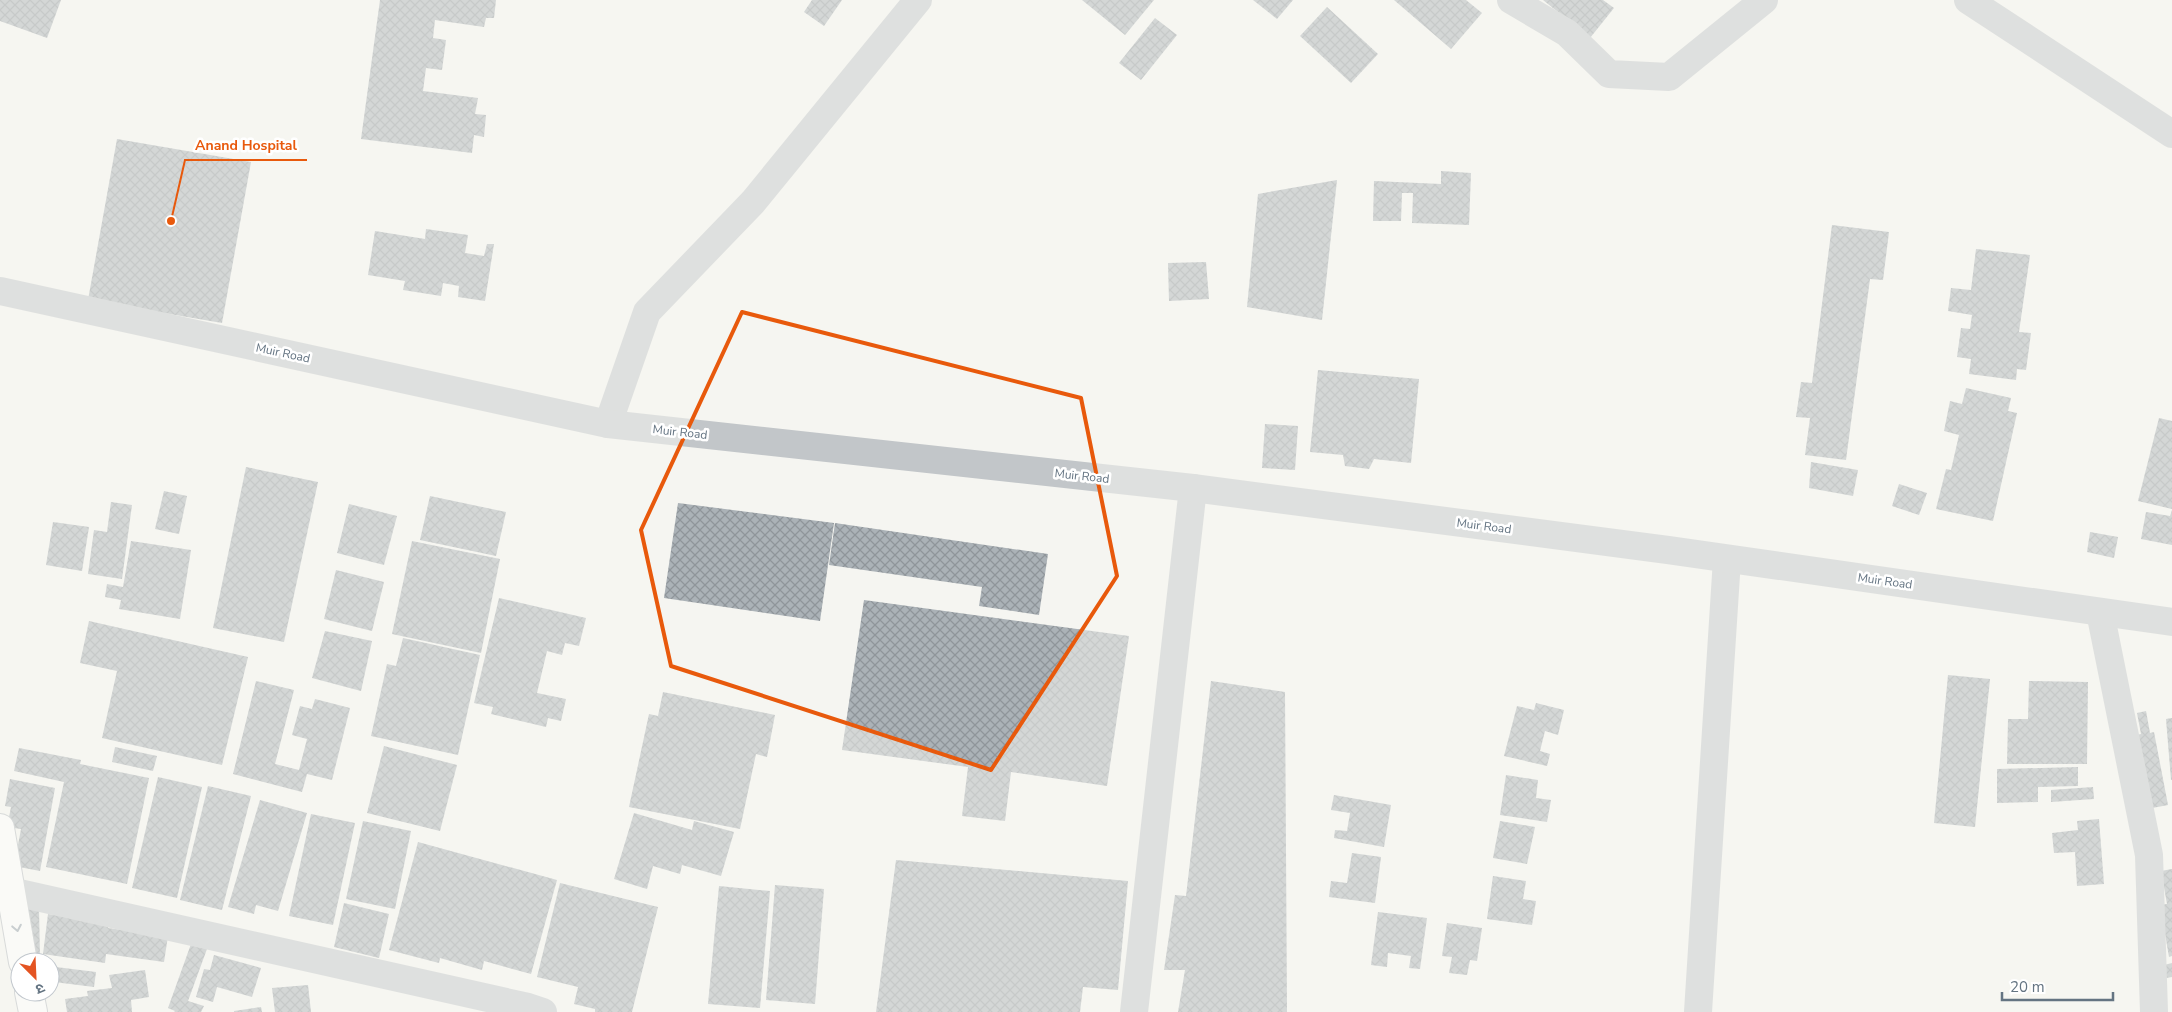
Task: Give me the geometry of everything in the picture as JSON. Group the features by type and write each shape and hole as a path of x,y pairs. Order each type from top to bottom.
{"main road":[{"path":"0,828 21,952"}],"street":[{"path":"608,424 647,312 754,202 918,0"},
{"path":"1512,0 1567,33 1609,74 1669,77 1764,0"},
{"path":"1968,0 2172,134"},
{"name":"Muir Road","path":"0,291 608,424 1193,488 1728,559 2172,622"},
{"path":"1134,1012 1193,488"},
{"path":"1698,1012 1728,559"},
{"path":"2100,612 2149,855 2154,1012"},
{"path":"10,891 528,1007 543,1012"}],"highlighted area":[{"path":"742,312 1081,398 1117,576 991,770 671,666 641,530"}],"building":[{"path":"0,0 61,0 47,38 0,21"},
{"path":"380,0 496,0 494,18 486,18 484,27 435,20 433,38 446,40 442,70 426,68 423,91 478,98 475,114 486,115 484,137 474,135 472,153 361,139"},
{"path":"812,0 842,0 824,26 804,12"},
{"path":"1082,0 1154,0 1125,35"},
{"path":"1253,0 1293,0 1277,19"},
{"path":"1394,0 1466,0 1482,13 1451,49"},
{"path":"1543,0 1603,0 1614,8 1590,38"},
{"path":"1327,7 1378,54 1351,83 1300,36"},
{"path":"1155,18 1177,35 1141,80 1119,63"},
{"path":"117,139 251,162 222,323 88,300"},
{"path":"1441,171 1471,173 1469,225 1412,223 1413,193 1402,193 1401,221 1373,221 1374,181 1441,184"},
{"path":"1337,180 1322,320 1247,307 1258,194"},
{"path":"1832,225 1889,232 1883,280 1870,279 1846,460 1805,455 1810,418 1796,417 1801,382 1812,383"},
{"path":"426,229 468,235 465,253 484,256 487,244 494,244 485,301 458,297 459,286 443,283 441,296 403,290 405,281 368,275 375,231 425,239"},
{"path":"1976,249 2030,255 2019,332 2031,333 2026,370 2017,369 2016,380 1969,374 1971,359 1957,357 1961,328 1970,329 1972,315 1948,311 1951,288 1971,290"},
{"path":"1206,262 1209,299 1169,301 1168,263"},
{"path":"1318,370 1419,379 1411,463 1374,459 1369,469 1345,466 1343,455 1310,452"},
{"path":"1966,388 2011,398 2008,411 2017,413 1993,521 1936,509 1946,469 1951,470 1959,435 1944,431 1950,401 1962,404"},
{"path":"2159,418 2172,421 2172,509 2138,501"},
{"path":"1265,424 1298,426 1295,470 1262,468"},
{"path":"1811,462 1858,470 1853,496 1809,488"},
{"path":"246,467 318,482 284,642 213,628"},
{"path":"1899,484 1927,493 1919,515 1892,506"},
{"path":"164,491 187,496 179,534 155,529"},
{"path":"430,496 506,512 496,556 420,540"},
{"path":"111,502 132,505 122,579 88,574 94,530 107,532"},
{"path":"678,503 834,523 820,621 664,598"},
{"path":"349,504 397,516 384,565 337,553"},
{"path":"2172,510 2172,545 2141,539 2146,512 2170,516"},
{"path":"53,522 89,527 82,571 46,565"},
{"path":"835,523 1048,554 1039,615 979,606 982,587 829,565"},
{"path":"2090,532 2118,537 2114,558 2087,552"},
{"path":"131,541 191,550 180,619 119,609 121,600 105,597 107,584 123,587"},
{"path":"412,541 500,559 481,653 392,634"},
{"path":"336,570 384,582 372,631 324,619"},
{"path":"499,598 586,618 579,646 565,643 562,655 547,651 537,693 566,699 561,721 548,718 546,727 491,714 493,707 474,703"},
{"path":"864,600 1129,636 1107,786 1011,772 1005,821 962,816 968,767 842,750"},
{"path":"89,621 248,657 222,765 102,738 117,671 80,663"},
{"path":"325,631 372,641 361,691 312,678"},
{"path":"403,638 480,655 458,755 371,736 387,664 396,666"},
{"path":"1948,675 1990,679 1975,827 1934,823"},
{"path":"256,681 294,690 275,764 299,770 307,739 292,735 300,706 312,709 315,699 350,708 332,780 307,774 302,792 233,774"},
{"path":"1211,681 1285,692 1287,1012 1178,1012 1185,970 1164,970 1175,895 1186,896"},
{"path":"2029,681 2088,682 2087,764 2007,764 2008,719 2028,719"},
{"path":"663,692 775,715 767,757 756,754 740,829 629,807 649,714 658,716"},
{"path":"1536,703 1564,710 1558,735 1545,731 1540,751 1550,754 1547,766 1504,756 1517,706 1534,710"},
{"path":"2146,711 2150,733 2154,732 2168,805 2147,809 2132,736 2141,734 2137,713"},
{"path":"2172,718 2172,780 2171,780 2166,719"},
{"path":"384,746 457,765 440,831 367,813"},
{"path":"115,747 157,756 153,771 112,762"},
{"path":"19,748 81,760 80,764 149,778 127,884 46,867 64,782 14,771"},
{"path":"2078,767 2078,786 2038,787 2038,802 1997,803 1997,769"},
{"path":"1506,775 1538,780 1536,798 1551,800 1547,822 1500,815"},
{"path":"158,777 202,787 177,898 132,888"},
{"path":"10,779 55,788 40,871 14,866 21,829 7,827 11,807 5,806"},
{"path":"208,786 251,796 222,910 180,900"},
{"path":"2093,787 2094,799 2051,802 2051,790"},
{"path":"1334,795 1391,805 1384,847 1334,838 1335,830 1347,831 1350,813 1331,810"},
{"path":"260,800 307,813 278,911 256,905 254,914 228,907"},
{"path":"634,813 692,830 694,821 734,832 721,876 682,865 680,874 653,866 647,889 614,879"},
{"path":"311,814 355,823 333,925 289,916"},
{"path":"2099,819 2104,884 2077,886 2075,852 2054,853 2052,833 2078,830 2077,821"},
{"path":"363,821 411,831 395,909 346,899"},
{"path":"1500,821 1535,827 1527,864 1493,858"},
{"path":"418,842 557,880 531,974 484,961 482,970 440,958 439,963 389,950"},
{"path":"1352,853 1381,857 1375,903 1329,897 1331,881 1347,883"},
{"path":"896,860 1128,881 1118,990 1083,987 1080,1012 876,1012"},
{"path":"2172,869 2172,956 2169,957 2160,905 2167,904 2161,871"},
{"path":"1493,876 1526,881 1523,899 1536,901 1532,925 1487,919"},
{"path":"560,883 658,907 632,1012 595,1012 595,1009 574,1004 578,987 537,977"},
{"path":"775,885 824,889 815,1004 766,1000"},
{"path":"719,886 770,891 760,1008 708,1004"},
{"path":"344,903 389,914 379,958 334,947"},
{"path":"39,908 40,952 23,952 22,909"},
{"path":"1378,912 1427,918 1420,969 1409,968 1411,956 1388,953 1387,967 1371,965"},
{"path":"48,914 109,923 108,928 168,936 164,962 106,954 105,963 60,956 60,952 43,952"},
{"path":"1447,923 1482,928 1477,961 1470,960 1467,975 1449,973 1452,957 1442,956"},
{"path":"191,944 207,949 188,1001 204,1006 201,1012 174,1012 168,1008"},
{"path":"214,955 261,968 252,997 217,987 213,1002 196,997 204,969 210,970"},
{"path":"2172,963 2172,977 2166,978 2164,965"},
{"path":"60,968 96,972 94,987 60,983"},
{"path":"145,970 149,997 131,1000 132,1012 67,1012 65,999 88,996 87,991 112,988 109,975"},
{"path":"308,985 311,1012 275,1012 272,988"},
{"path":"261,1007 262,1012 234,1012 234,1011"}],"place":[{"name":"Anand Hospital","path":"171,221"}]}
